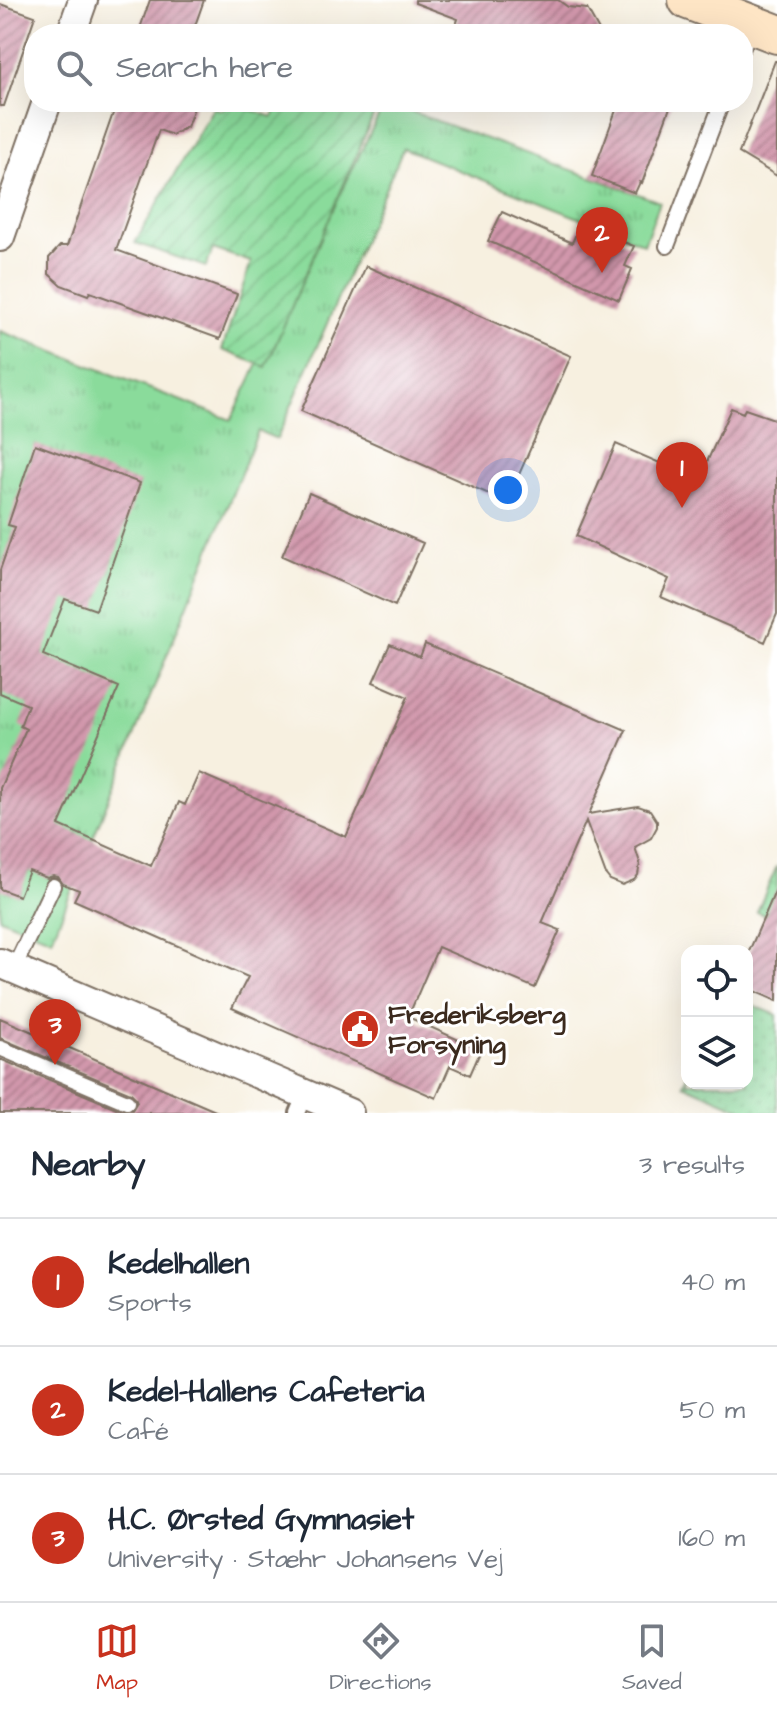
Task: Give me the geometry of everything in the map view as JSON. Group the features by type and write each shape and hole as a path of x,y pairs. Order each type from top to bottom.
{"street":[{"path":"75,24 83,0"},
{"path":"688,0 735,24"},
{"path":"0,237 44,112"},
{"path":"7,966 301,1104 349,1113"}],"lane":[{"path":"667,246 718,112"},
{"path":"7,966 53,886"},
{"path":"0,1048 127,1102"}],"green space":[{"path":"211,112 258,112 273,117 275,112 375,112 266,367 222,350 251,262 213,249 206,267 135,243"},
{"path":"380,112 412,112 660,202 644,244 403,148 277,439 258,431 52,939 0,918 0,331 231,420"},
{"path":"777,866 777,920 757,912"},
{"path":"753,1005 777,1015 777,1113 750,1113 695,1089 753,1089"}],"building":[{"path":"150,0 204,0 196,24 142,24"},
{"path":"415,0 558,0 568,7 587,9 595,24 456,24 458,19 415,3"},
{"path":"0,4 35,16 32,24 24,24 24,48 4,106 0,106"},
{"path":"777,61 777,176 739,153"},
{"path":"114,112 192,112 187,127 172,135 159,130 116,250 237,294 220,339 90,292 88,295 61,285 49,274 49,258 60,246 67,246"},
{"path":"615,112 668,112 642,183 635,193 592,176"},
{"path":"502,212 572,243 580,225 634,246 625,266 632,269 619,300 488,241"},
{"path":"366,266 571,356 507,502 301,411"},
{"path":"731,408 743,413 745,409 777,420 777,614 765,642 661,597 669,579 576,536 616,444 699,480"},
{"path":"35,444 140,483 96,610 65,599 43,655 119,687 59,825 151,866 179,802 185,805 199,773 346,837 408,697 373,682 390,644 420,657 425,644 626,730 589,814 638,806 650,810 657,827 651,838 635,847 640,863 638,875 622,885 610,880 586,821 542,923 560,930 535,988 438,947 408,1017 481,1050 470,1075 450,1066 436,1098 232,1008 248,977 74,900 79,890 63,884 58,877 47,878 29,871 19,896 0,889 0,788 26,729 20,726 28,705 0,693 0,570 15,527 8,525"},
{"path":"309,493 423,543 395,606 282,556"},
{"path":"777,887 777,1001 753,991 752,945"},
{"path":"0,1018 220,1113 0,1113 0,1059 123,1111 132,1110 137,1102 131,1093 0,1038"}],"place":[{"name":"Kedel-Hallens Cafeteria","path":"602,273"},
{"name":"Kedelhallen","path":"682,508"},
{"name":"Frederiksberg Forsyning","path":"360,1029"},
{"name":"H.C. Ørsted Gymnasiet","path":"55,1065"}]}
